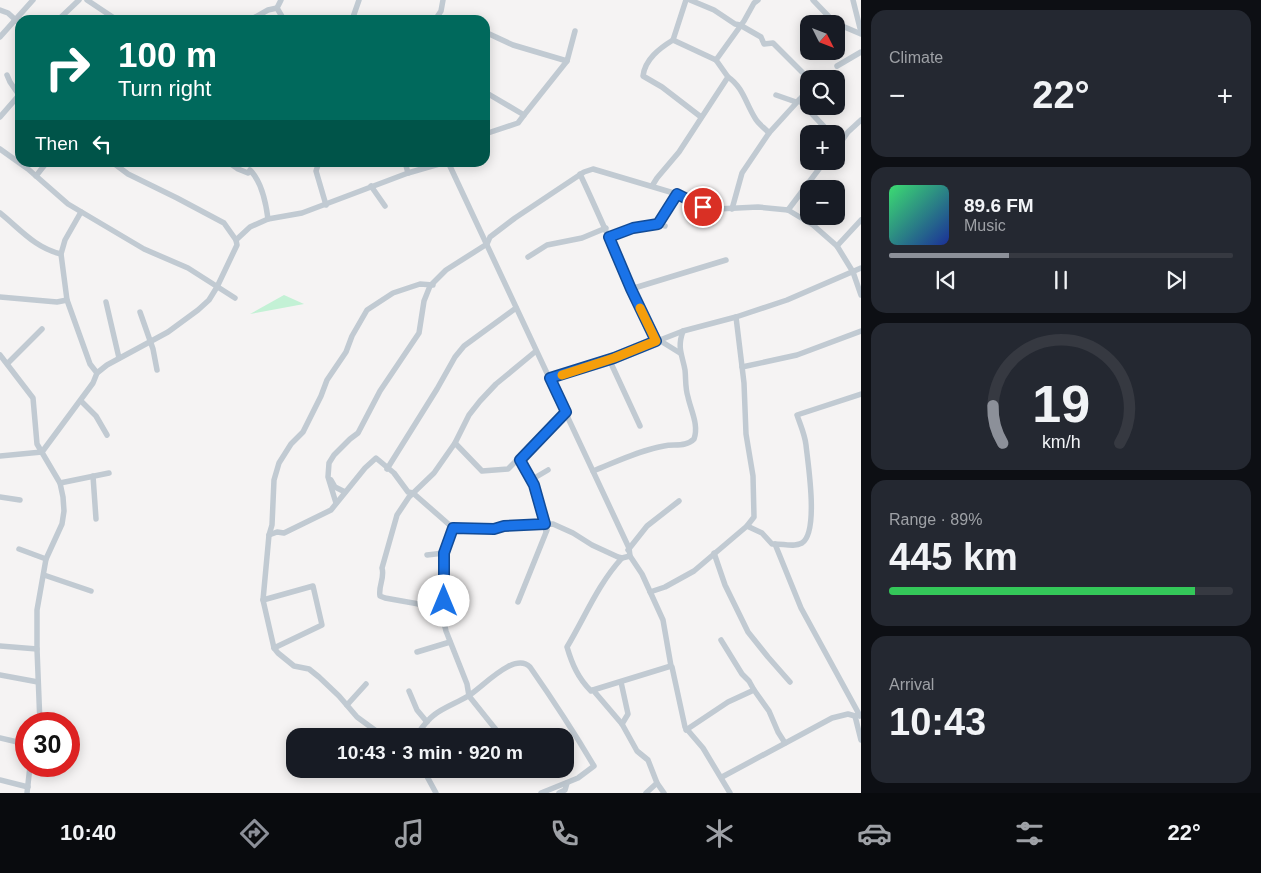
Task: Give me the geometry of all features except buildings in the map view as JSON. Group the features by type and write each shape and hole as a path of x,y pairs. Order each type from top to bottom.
{"street":[{"path":"22,15 32,0"},
{"path":"63,15 79,0"},
{"path":"87,0 110,15"},
{"path":"277,8 281,0"},
{"path":"354,15 359,0"},
{"path":"438,15 443,0"},
{"path":"702,117 662,87 643,76 644,68 659,49 673,40 688,0 714,10 761,37 764,44 773,43 800,70"},
{"path":"716,60 754,3 758,0"},
{"path":"813,0 836,22 861,33"},
{"path":"853,0 861,33"},
{"path":"259,15 277,8"},
{"path":"277,8 281,15"},
{"path":"0,10 15,20"},
{"path":"0,38 15,25"},
{"path":"490,132 518,123 568,61 576,31"},
{"path":"490,34 513,45 568,61"},
{"path":"673,40 716,60 728,78 732,80 744,96 756,120 769,133"},
{"path":"837,66 861,52"},
{"path":"7,75 15,89"},
{"path":"652,186 679,152 728,78"},
{"path":"490,95 524,115"},
{"path":"776,95 797,101 822,125"},
{"path":"732,209 742,173 769,133 800,98"},
{"path":"0,117 15,100"},
{"path":"845,136 861,120"},
{"path":"0,149 15,159"},
{"path":"25,167 49,189 81,212 144,249 188,268 235,298"},
{"path":"36,176 43,167"},
{"path":"0,456 42,452 81,401 97,373 119,358 168,332 209,300 217,288 236,245 236,240 224,223 128,174 119,167"},
{"path":"235,167 248,173 250,170 254,173 265,199 268,219"},
{"path":"318,167 316,171 326,205"},
{"path":"406,167 408,172"},
{"path":"236,240 250,227 268,219 302,213 408,172 428,167"},
{"path":"449,167 566,412 629,548 630,556 642,574 663,620 671,666 686,730 703,748 730,793"},
{"path":"336,503 328,477 329,463 334,455 358,433 380,391 419,333 424,301 430,286 446,270 487,244 490,236 580,174 592,169 677,194 703,207 732,209 758,206 788,210 813,225 837,246 853,272 861,295"},
{"path":"788,210 818,170"},
{"path":"580,174 606,228 631,289 657,340 680,353"},
{"path":"371,186 385,206"},
{"path":"658,224 677,194"},
{"path":"81,212 64,244 61,254 66,300 90,364 97,373"},
{"path":"1,217 38,245 48,251 61,254"},
{"path":"837,246 861,220"},
{"path":"609,237 633,228 658,224 665,226"},
{"path":"528,257 547,245 582,238 606,228"},
{"path":"631,289 726,260"},
{"path":"550,378 578,371 683,331 736,317 787,300 861,268"},
{"path":"372,728 357,717 319,677 309,669 294,666 274,648 263,600 268,535 272,525 274,480 279,463 303,432 327,380 342,360 352,336 367,310 393,293 420,284 433,285"},
{"path":"0,297 57,302 66,300"},
{"path":"106,302 119,358"},
{"path":"387,469 455,357 464,346 516,308"},
{"path":"140,312 157,370"},
{"path":"650,592 665,587 694,572 714,553 750,527 754,517 754,492 746,434 742,367 736,317"},
{"path":"8,364 42,329"},
{"path":"593,471 642,452 666,445 690,443 694,439 696,427 686,391 685,369 680,353 683,331"},
{"path":"742,367 797,356 861,331"},
{"path":"440,606 430,606 380,596 379,590 383,576 382,566 397,515 414,493 434,473 455,443 469,415 480,401 496,384 536,352"},
{"path":"0,355 33,398 37,444 60,483 63,496 62,524 46,559 37,610 39,712"},
{"path":"609,359 640,426"},
{"path":"750,527 762,533 769,542 775,544 779,543 790,546 802,543 808,537 812,521 806,445 797,415 861,394"},
{"path":"81,401 96,416 108,435"},
{"path":"455,443 482,472 508,469 516,461 520,460 566,412"},
{"path":"268,535 277,532 284,533 330,511 374,458 378,458 387,469 394,473 408,492 414,493 453,528 494,529 504,526 553,524 574,533 606,552 622,558 630,556"},
{"path":"520,460 531,480 546,531"},
{"path":"531,480 548,470"},
{"path":"60,483 109,473"},
{"path":"93,476 96,519"},
{"path":"328,477 335,486 345,492"},
{"path":"0,497 20,500"},
{"path":"664,793 648,760 637,751 622,724 593,690 591,691 587,687 575,671 567,647 610,571 647,526 679,501"},
{"path":"518,602 546,531 553,524"},
{"path":"440,606 444,601 444,553 453,528"},
{"path":"775,544 801,608 859,716 861,740"},
{"path":"19,549 46,559"},
{"path":"427,555 444,553"},
{"path":"714,553 725,585 748,632 790,682"},
{"path":"44,574 91,591"},
{"path":"263,600 313,586 322,625 274,648"},
{"path":"440,606 450,642 467,684 469,696 495,728"},
{"path":"721,640 742,674 769,710 785,743"},
{"path":"417,652 450,642"},
{"path":"0,646 37,650"},
{"path":"422,728 444,709 469,696 488,680 514,664 521,662 527,664 565,717 594,766 578,778 541,793"},
{"path":"593,690 671,666"},
{"path":"0,676 38,682"},
{"path":"621,682 628,714 622,724"},
{"path":"347,705 366,684"},
{"path":"686,730 728,702 754,690"},
{"path":"409,691 417,710 427,722"},
{"path":"722,777 832,718 848,714 859,716"},
{"path":"0,738 15,741"},
{"path":"0,780 28,790 29,777"},
{"path":"428,778 436,793"},
{"path":"646,793 657,782"},
{"path":"559,793 565,790 567,783"}],"green space":[{"path":"284,295 304,304 250,314"}],"slow traffic":[{"path":"562,375 614,358 656,341 640,308"}],"route":[{"path":"444,601 444,553 453,528 494,529 504,526 545,524 534,485 520,460 566,412 550,378 578,371 656,341 609,237 633,228 658,224 677,194 703,207"}]}
